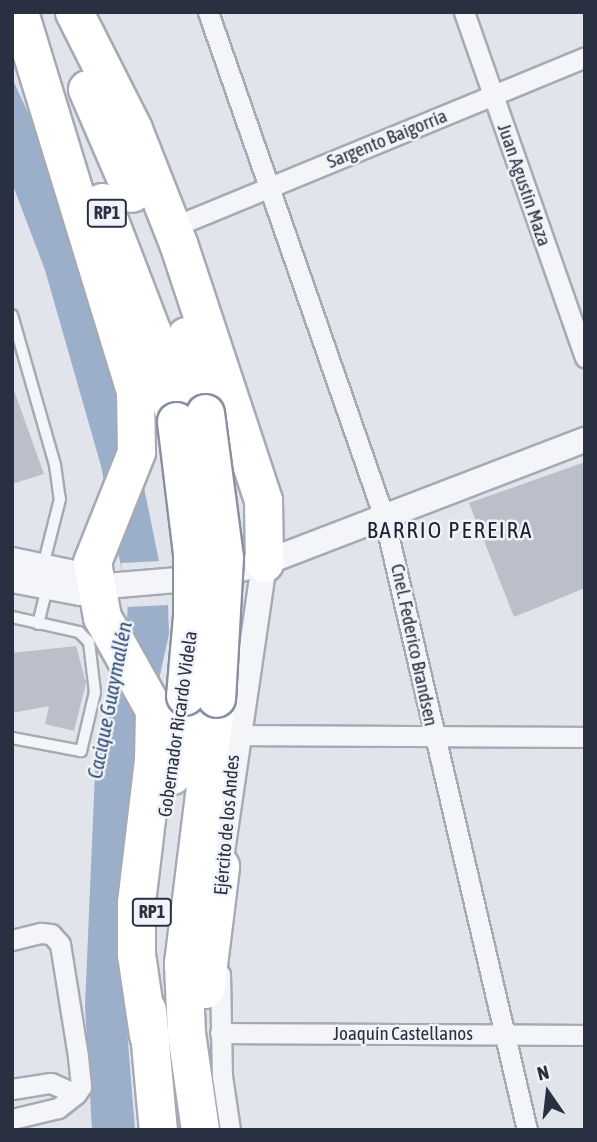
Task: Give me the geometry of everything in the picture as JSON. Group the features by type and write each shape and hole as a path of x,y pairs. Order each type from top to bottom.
{"highway":[{"name":"Gobernador Ricardo Videla","path":"19,12 190,417"},
{"path":"19,12 132,369 136,452 93,552 133,585 103,617 122,650 184,698"},
{"name":"Gobernador Ricardo Videla","path":"54,12 176,302 190,417 192,617 184,698 152,910 148,1035 158,1130"},
{"path":"74,12 133,129 178,243 263,500 264,563"},
{"name":"Gobernador Ricardo Videla","path":"184,698 183,963 186,1033 200,1130"},
{"path":"200,1130 206,974 220,866"}],"street":[{"name":"Cnel. Federico Brandsen","path":"208,12 384,517 527,1130"},
{"name":"Juan Agustín Maza","path":"464,12 585,357"},
{"name":"Sargento Baigorria","path":"190,220 585,57"},
{"path":"12,560 42,580 80,593 264,563 585,440"},
{"name":"Ejército de los Andes","path":"230,1130 220,1033 220,866 236,735 264,563"},
{"path":"12,580 42,580"},
{"path":"236,735 585,737"},
{"path":"12,940 41,933 51,934 60,944 81,1087 58,1108 12,1119"},
{"name":"Joaquín Castellanos","path":"220,1033 585,1035"},
{"path":"12,1089 51,1083 76,1094"}],"lane":[{"path":"12,315 55,465 60,499 42,580 38,624"},
{"path":"12,617 79,632 89,642 95,692 81,751 12,738"}],"water":[{"path":"12,78 37,132 140,468 168,605 169,634 158,684 125,1004 135,1130 92,1130 85,1006 95,773 126,638 128,602 101,466 45,270 12,183"}],"pier":[{"path":"161,561 168,605 128,607 121,563"}],"building":[{"path":"12,385 44,474 12,484"},
{"path":"585,462 585,588 514,617 469,503"},
{"path":"76,646 86,683 74,731 45,724 49,706 12,713 12,653"}],"district":[{"name":"BARRIO PEREIRA","path":"450,530"}],"water label":[{"name":"Cacique Guaymallén","path":"109,700"}]}
